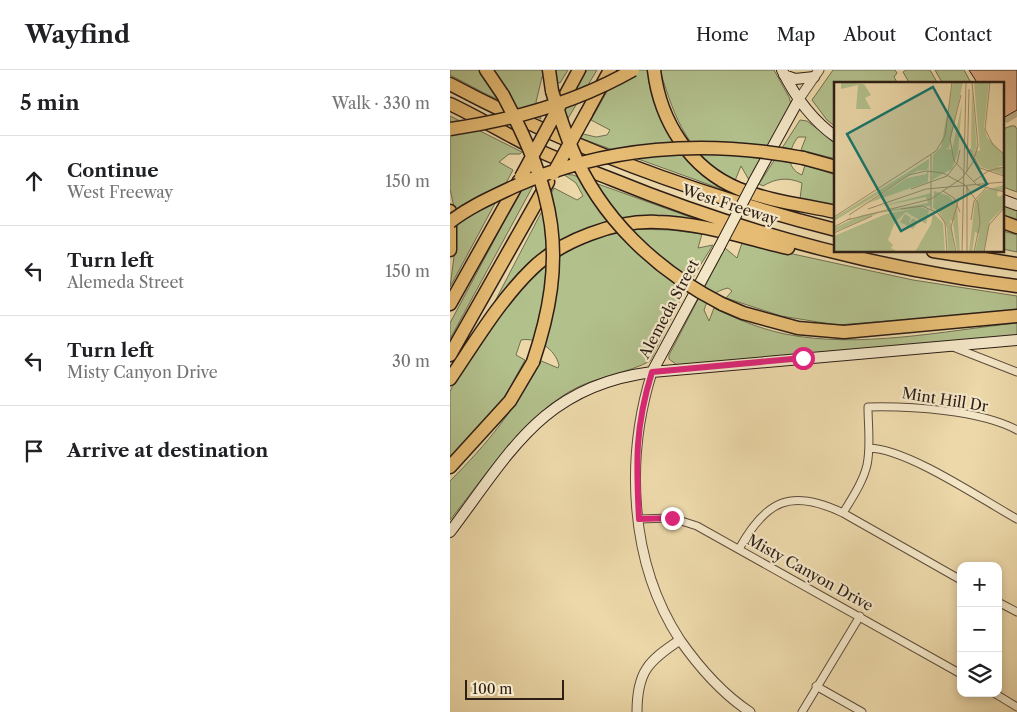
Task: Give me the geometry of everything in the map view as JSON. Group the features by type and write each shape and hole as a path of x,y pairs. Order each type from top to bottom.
{"highway":[{"path":"450,467 510,401 533,362 550,303 554,241 550,216 536,163 503,95 486,70"},
{"path":"549,70 552,91 572,150 597,194 625,231 653,260 699,292 722,304 779,324 844,332 1017,316"},
{"path":"450,304 579,70"},
{"path":"450,355 610,70"},
{"path":"450,129 513,117 563,103 633,70"},
{"path":"654,70 656,89 670,125 678,139 708,171 741,190 834,212"},
{"name":"West Freeway","path":"450,84 584,148 625,164 772,214 834,230"},
{"name":"West Freeway","path":"450,104 544,152 657,198 749,229 848,256 903,268 1017,286"},
{"path":"450,222 495,195 525,182 559,170 610,156 688,147 755,150 803,158 834,166"},
{"path":"450,211 450,250"},
{"path":"450,379 495,314 532,268 571,243 602,230 642,222 672,223 830,257 848,256"},
{"path":"1004,222 1017,227"},
{"path":"940,252 1017,263"},
{"path":"988,252 1017,263"}],"main road":[{"path":"783,72 795,79 816,73"},
{"path":"783,72 815,121 834,135"},
{"name":"Alemeda Street","path":"652,372 799,99"},
{"path":"1004,200 1017,205"},
{"path":"450,532 517,444 544,415 583,390 611,379 652,372 1017,340"}],"street":[{"name":"Alemeda Street","path":"799,99 816,73"},
{"path":"950,346 1017,372"},
{"name":"Alemeda Street","path":"652,372 640,416 636,458 639,519 645,561 653,586 670,624 680,640 710,679 734,701 750,712"},
{"name":"Mint Hill Dr","path":"869,448 868,407 919,407 988,420 1017,430"},
{"path":"843,513 862,480 867,465 869,448 879,448 908,458 1017,519"},
{"path":"739,549 752,526 776,505 792,500 803,501 829,507 843,513 957,578"},
{"name":"Misty Canyon Drive","path":"639,519 672,518 685,522 739,549 957,672"},
{"path":"1002,604 1017,612"},
{"path":"802,712 860,616"},
{"path":"637,712 640,683 646,669 655,656 680,640"},
{"path":"816,686 862,712"},
{"path":"1001,697 1017,707"}],"green space":[{"path":"450,70 568,70 560,83 542,77 536,102 541,119 450,75"},
{"path":"587,70 597,70 561,130 554,126"},
{"path":"619,70 648,70 650,86 660,117 677,146 699,171 714,183 735,194 580,138 583,134 596,137 607,135 610,130 591,120"},
{"path":"660,70 774,70 791,104 749,180 741,166 734,183 718,171 694,147 678,120"},
{"path":"833,70 895,70 897,73 894,77 897,82 834,82 834,125 827,120 812,100"},
{"path":"906,70 930,70 937,82 909,82 903,72"},
{"path":"935,70 964,70 970,81 968,82 942,82"},
{"path":"450,116 522,152 520,154 509,154 499,162 513,170 450,287 455,249 454,207 450,189"},
{"path":"800,120 807,121 834,141 834,158 801,150 806,137 798,137 792,147 790,158 793,168 802,175 805,165 834,174 834,208 800,199 802,183 797,181 782,179 763,186 759,184"},
{"path":"1015,126 1017,129 1017,192 1004,187 1004,129"},
{"path":"563,174 573,175 712,225 672,219 634,218 598,225 580,232 541,253 492,307 554,188 577,200 583,196 576,183"},
{"path":"533,186 450,339 450,323 521,190"},
{"path":"1004,204 1017,208 1017,220 1004,216"},
{"path":"632,229 671,230 702,234 698,248 713,245 691,280 683,274 676,295 681,298 650,361 633,369 578,387 559,398 541,412 508,446 450,520 450,481 500,425 521,394 539,360 558,368 559,365 554,354 544,345 533,340 521,340 516,355 525,360 499,407 450,457 450,392 455,382 507,307 540,271 580,245 604,236"},
{"path":"1004,231 1017,235 1017,252 1004,249"},
{"path":"742,243 913,280 1017,296 1017,311 837,325 781,316 726,298 732,291 728,288 719,291 710,298 704,310 709,321 714,308 740,320 767,329 813,338 842,340 901,337 1017,323 1017,336 677,365 669,359 669,355 725,248 737,258"}],"building":[{"path":"969,70 1017,70 1017,110 1004,117 1004,82 977,82"}],"route":[{"path":"672,518 639,519 636,458 640,416 652,372 803,358"}]}
